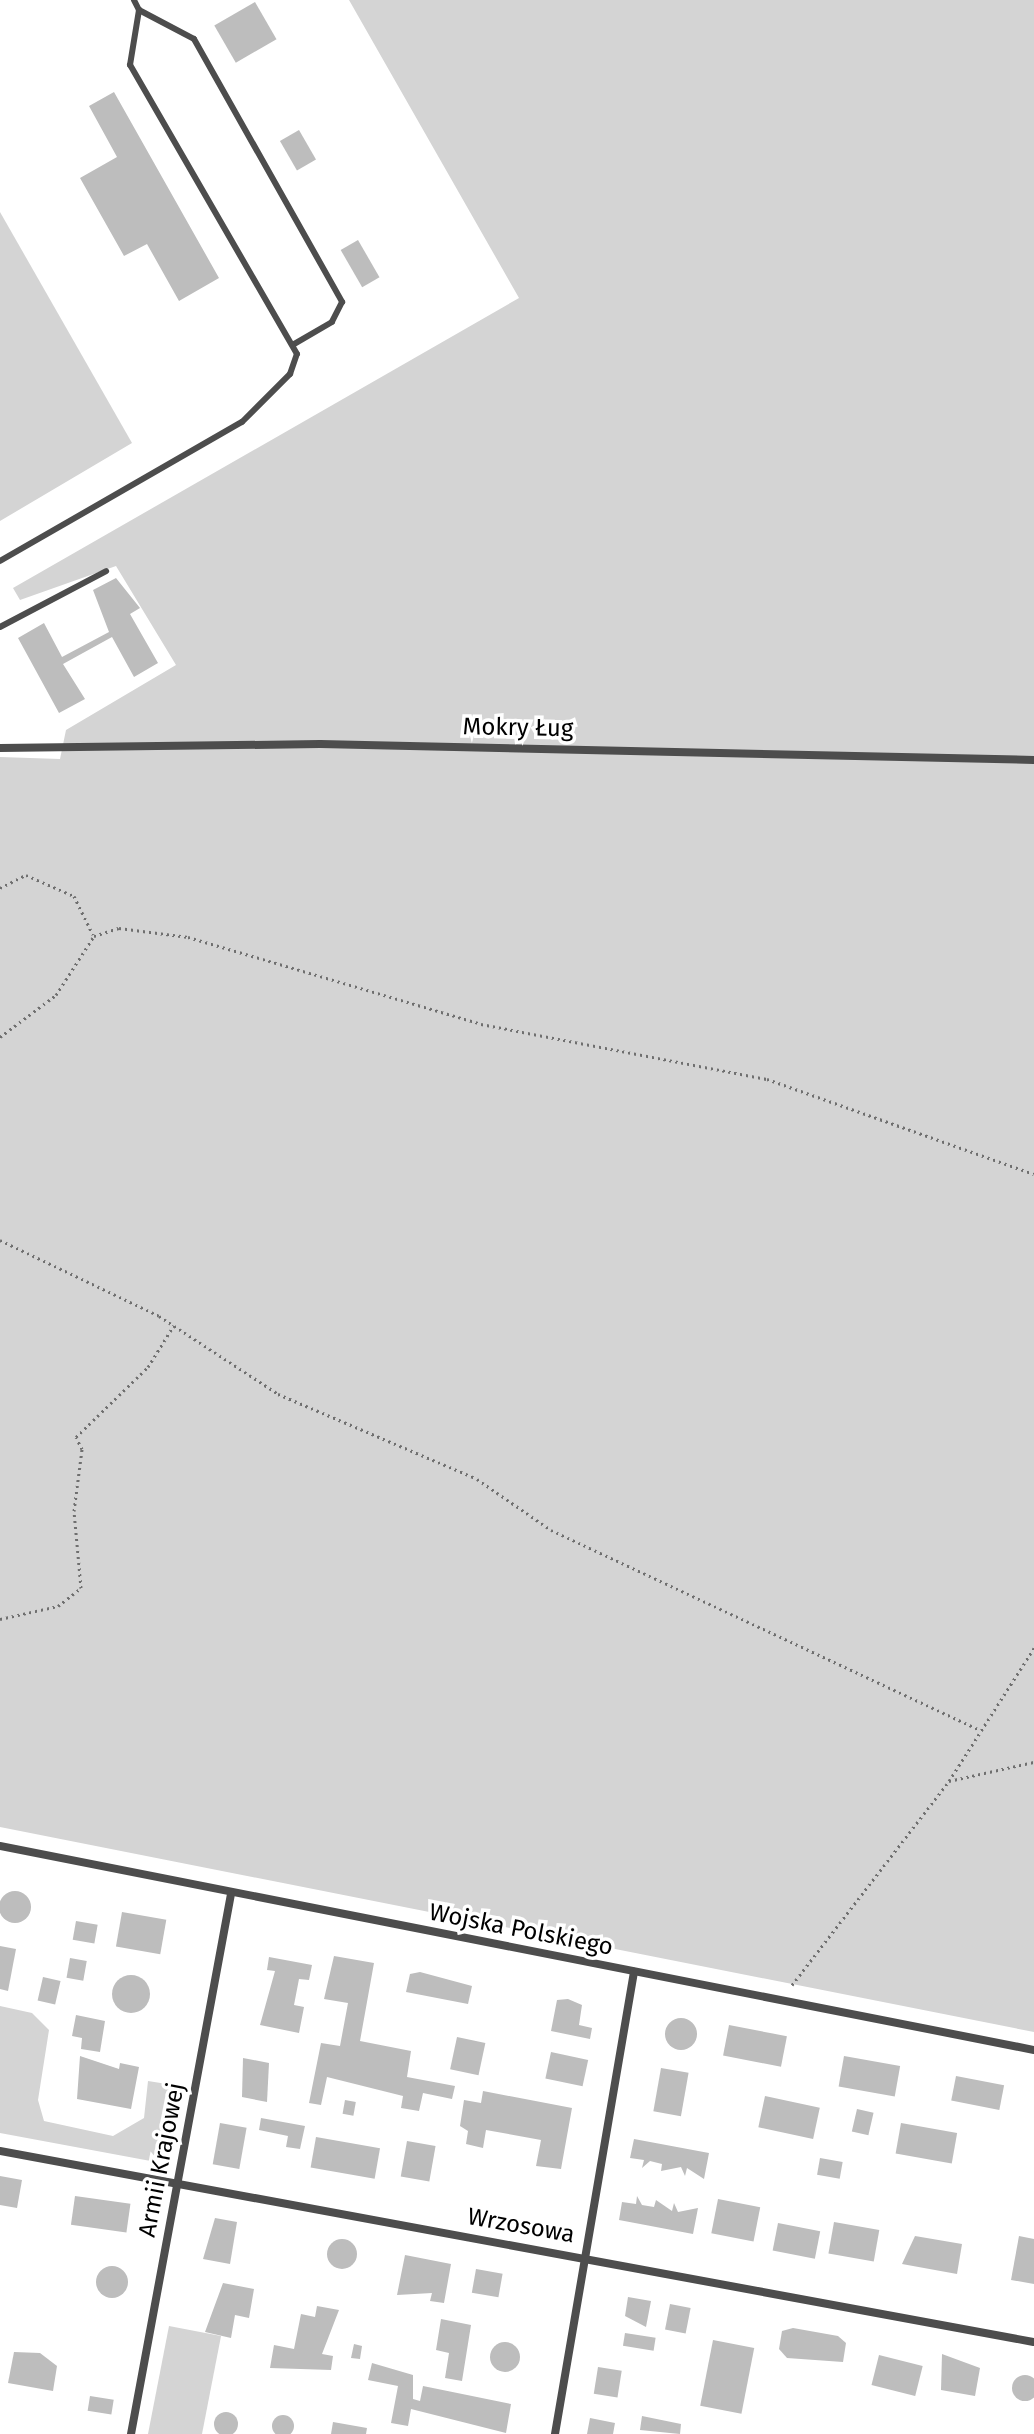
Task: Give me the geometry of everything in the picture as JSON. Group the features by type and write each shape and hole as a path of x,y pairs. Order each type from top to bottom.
{"street":[{"name":"Mokry Ług","path":"0,748 320,744 1034,760"},
{"name":"Wojska Polskiego","path":"0,1846 1034,2050"},
{"name":"Armii Krajowej","path":"131,2434 231,1894"},
{"path":"555,2434 634,1972"},
{"name":"Wrzosowa","path":"0,2151 1034,2342"}],"lane":[{"path":"134,0 139,10 194,39 342,302 332,322 294,344"},
{"path":"0,561 242,422 290,374 294,344 130,65 139,10"},
{"path":"0,627 106,571"}],"path":[{"path":"0,888 26,875 74,896 94,936"},
{"path":"0,1037 56,995 94,936 119,928 188,937 481,1024 767,1079 1034,1174"},
{"path":"0,1240 174,1325 278,1394 477,1479 551,1530 980,1730"},
{"path":"0,1619 58,1606 81,1588 74,1511 82,1449 76,1437 148,1367 174,1325"},
{"path":"792,1985 949,1781 1034,1648"},
{"path":"949,1781 1034,1762"}],"shaded area":[{"path":"349,0 1034,0 1034,2032 0,1827 0,757 60,759 66,730 176,665 116,566 20,600 13,588 519,298"},
{"path":"0,212 132,443 0,521"},
{"path":"0,2006 32,2013 49,2030 38,2100 44,2121 113,2136 144,2118 148,2081 173,2085 156,2162 0,2133"},
{"path":"169,2326 221,2336 202,2434 148,2434"}],"building":[{"path":"255,2 276,39 236,63 214,26"},
{"path":"114,92 219,278 179,301 147,244 124,256 80,178 117,157 89,106"},
{"path":"299,130 316,159 297,170 280,141"},
{"path":"358,240 380,277 362,287 341,250"},
{"path":"116,578 140,608 130,614 158,663 134,677 112,637 63,664 85,699 59,713 18,638 44,623 62,657 109,632 93,590"},
{"path":"15,1891 27,1895 31,1907 27,1919 15,1923 3,1919 -1,1907 3,1895"},
{"path":"122,1912 166,1920 160,1954 116,1946"},
{"path":"76,1921 98,1925 94,1944 73,1940"},
{"path":"0,1946 16,1949 8,1991 0,1989"},
{"path":"334,1956 374,1963 360,2041 411,2051 407,2077 455,2086 452,2099 423,2093 419,2111 401,2108 403,2096 327,2077 321,2105 309,2103 321,2043 340,2046 348,2003 324,1999"},
{"path":"269,1957 312,1965 309,1980 299,1979 294,2005 304,2007 299,2033 260,2025 275,1971 267,1970"},
{"path":"70,1958 87,1961 83,1981 67,1978"},
{"path":"420,1972 472,1986 468,2004 406,1992 410,1974"},
{"path":"131,1975 145,1980 150,1994 145,2008 131,2013 117,2008 112,1994 117,1980"},
{"path":"43,1977 61,1981 55,2004 38,2000"},
{"path":"568,1999 582,2005 579,2025 592,2028 590,2039 551,2031 557,2000"},
{"path":"76,2015 105,2021 100,2052 81,2049 82,2038 72,2036"},
{"path":"681,2018 692,2023 697,2034 692,2045 681,2050 670,2045 665,2034 670,2023"},
{"path":"729,2025 787,2036 781,2067 723,2055"},
{"path":"457,2037 485,2043 479,2075 450,2069"},
{"path":"551,2052 588,2060 583,2086 545,2078"},
{"path":"80,2056 119,2069 120,2063 139,2067 131,2109 77,2099"},
{"path":"844,2056 900,2066 895,2096 839,2087"},
{"path":"243,2058 269,2063 267,2102 242,2097"},
{"path":"661,2068 689,2073 681,2116 653,2111"},
{"path":"956,2076 1004,2085 999,2110 951,2101"},
{"path":"483,2091 572,2108 561,2169 536,2166 541,2140 486,2130 483,2148 466,2144 468,2131 460,2126 464,2100 481,2103"},
{"path":"765,2096 820,2108 813,2139 758,2127"},
{"path":"345,2100 356,2102 353,2116 343,2114"},
{"path":"857,2109 874,2113 868,2135 852,2131"},
{"path":"261,2118 305,2126 300,2149 286,2147 288,2136 259,2130"},
{"path":"220,2123 247,2128 239,2169 213,2164"},
{"path":"901,2123 957,2133 952,2163 896,2154"},
{"path":"316,2137 380,2148 375,2179 311,2168"},
{"path":"634,2139 709,2153 704,2179 687,2168 685,2176 681,2167 661,2171 662,2164 650,2161 642,2168 644,2160 630,2158"},
{"path":"407,2141 436,2146 429,2181 401,2176"},
{"path":"820,2158 843,2162 840,2179 817,2175"},
{"path":"0,2176 22,2180 17,2208 0,2205"},
{"path":"75,2196 130,2204 126,2233 71,2225"},
{"path":"637,2196 642,2205 654,2207 656,2200 672,2211 674,2203 678,2212 698,2208 693,2234 619,2220 622,2202 636,2204"},
{"path":"718,2199 760,2207 754,2242 711,2233"},
{"path":"215,2218 237,2222 230,2264 203,2259"},
{"path":"834,2222 879,2230 874,2262 828,2254"},
{"path":"778,2223 820,2231 815,2259 773,2250"},
{"path":"915,2236 962,2244 957,2274 902,2264"},
{"path":"1019,2236 1034,2239 1034,2284 1011,2280"},
{"path":"342,2239 353,2243 357,2254 353,2265 342,2269 331,2265 327,2254 331,2243"},
{"path":"405,2255 451,2264 444,2303 430,2301 432,2293 397,2295"},
{"path":"112,2266 124,2270 128,2282 124,2294 112,2298 100,2294 96,2282 100,2270"},
{"path":"476,2269 503,2274 498,2297 472,2293"},
{"path":"223,2283 254,2289 249,2318 235,2315 231,2338 205,2332"},
{"path":"628,2297 651,2301 646,2327 625,2316"},
{"path":"670,2304 691,2308 686,2334 665,2330"},
{"path":"317,2306 339,2310 322,2354 333,2356 331,2370 270,2368 274,2345 294,2349 301,2314 315,2317"},
{"path":"441,2319 471,2325 462,2381 445,2378 449,2353 436,2350"},
{"path":"793,2328 838,2336 846,2343 843,2362 787,2358 779,2349 782,2331"},
{"path":"625,2333 656,2338 654,2351 623,2346"},
{"path":"713,2340 754,2348 741,2414 700,2406"},
{"path":"505,2342 516,2346 520,2357 516,2368 505,2372 494,2368 490,2357 494,2346"},
{"path":"354,2344 362,2346 360,2359 351,2358"},
{"path":"14,2352 40,2353 57,2366 53,2391 8,2383"},
{"path":"942,2354 980,2368 975,2396 941,2390"},
{"path":"879,2355 923,2366 915,2396 872,2385"},
{"path":"372,2363 413,2375 413,2399 420,2401 423,2386 511,2404 506,2433 411,2409 408,2426 391,2423 398,2386 368,2380"},
{"path":"598,2367 622,2371 617,2397 594,2394"},
{"path":"1025,2375 1034,2379 1038,2388 1034,2397 1025,2401 1016,2397 1012,2388 1016,2379"},
{"path":"90,2396 114,2400 111,2415 88,2411"},
{"path":"226,2412 235,2415 238,2424 235,2433 226,2436 217,2433 214,2424 217,2415"},
{"path":"283,2415 291,2418 294,2426 291,2434 283,2437 275,2434 272,2426 275,2418"},
{"path":"642,2416 681,2424 680,2434 640,2430"},
{"path":"590,2418 615,2423 613,2434 587,2434"},
{"path":"333,2422 367,2428 366,2434 331,2434"}]}
